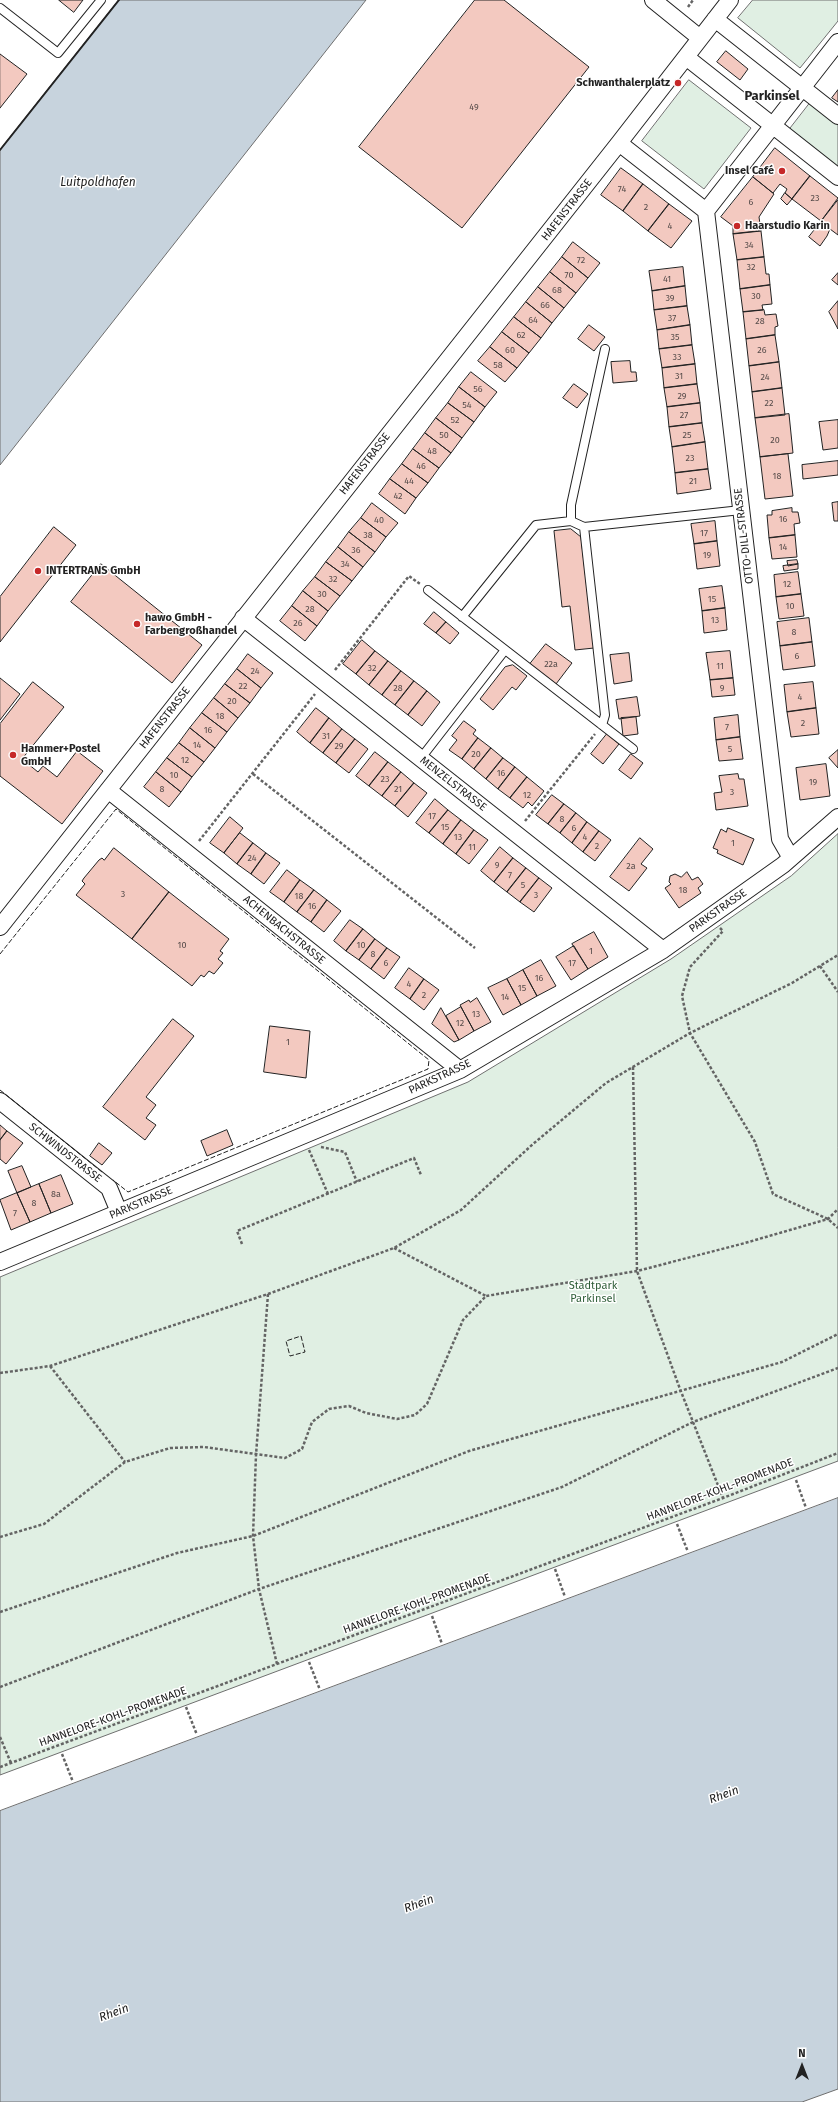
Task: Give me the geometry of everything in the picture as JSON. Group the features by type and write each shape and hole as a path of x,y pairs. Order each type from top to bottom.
{"street":[{"path":"653,0 700,38"},
{"name":"HAFENSTRASSE","path":"0,927 619,144 730,0"},
{"path":"715,19 838,116"},
{"path":"619,144 706,211 838,42"},
{"path":"686,57 838,177"},
{"name":"OTTO-DILL-STRASSE","path":"706,211 780,839 791,858"},
{"name":"MENZELSTRASSE","path":"243,618 663,950"},
{"name":"ACHENBACHSTRASSE","path":"108,790 460,1070"},
{"name":"PARKSTRASSE","path":"0,1262 119,1212 306,1143 460,1070 663,950 791,858 838,816"},
{"name":"SCHWINDSTRASSE","path":"0,1101 109,1188 119,1212"}],"lane":[{"path":"0,8 58,53 101,0"},
{"path":"571,521 571,505 605,349"},
{"path":"462,617 536,525 571,521 584,527 741,510"},
{"path":"584,527 605,715 602,725"},
{"path":"428,590 633,749"},
{"path":"421,758 505,650"}],"path":[{"path":"189,854 409,576 428,590"},
{"path":"515,833 602,725"},
{"path":"253,774 475,948"},
{"path":"712,915 722,931 690,967 682,996 690,1033 755,1142 773,1194 828,1220 838,1228"},
{"path":"0,1373 50,1366 268,1294 394,1248 461,1210 533,1144 606,1083 690,1033 792,984 838,955"},
{"path":"820,966 837,987 838,992"},
{"path":"633,1066 637,1271 680,1389 723,1498"},
{"path":"306,1143 314,1148"},
{"path":"306,1143 328,1194"},
{"path":"319,1147 345,1152 357,1182"},
{"path":"242,1244 237,1231 414,1158 421,1175"},
{"path":"0,1537 44,1524 124,1462 170,1448 204,1447 256,1456 285,1458 302,1448 312,1422 329,1409 349,1406 366,1413 397,1419 415,1414 427,1404 463,1320 486,1296 637,1271 828,1220 838,1209"},
{"path":"394,1248 486,1296"},
{"path":"268,1294 256,1456 253,1536 259,1589 277,1664"},
{"path":"0,1612 177,1553 253,1536 469,1450 680,1389 782,1362 838,1334"},
{"path":"50,1366 124,1462"},
{"path":"0,1687 259,1589 562,1486 693,1422 838,1368"},
{"name":"HANNELORE-KOHL-PROMENADE","path":"0,1767 723,1498 838,1453"},
{"path":"796,1480 806,1508"},
{"path":"678,1524 688,1552"},
{"path":"555,1569 565,1597"},
{"path":"432,1616 442,1644"},
{"path":"309,1662 320,1690"},
{"path":"186,1707 197,1735"},
{"path":"0,1737 11,1763"},
{"path":"62,1754 73,1782"}],"green space":[{"path":"753,0 838,0 838,21 800,68 738,18"},
{"path":"689,80 751,128 704,189 642,141"},
{"path":"810,103 838,125 838,169 789,130"},
{"name":"Stadtpark Parkinsel","path":"838,834 838,1461 0,1775 0,1277 468,1082 671,959 791,876"}],"water":[{"name":"Luitpoldhafen","path":"119,0 366,0 0,465 0,150"},
{"name":"Rhein","path":"838,1498 838,2089 802,2102 0,2102 0,1811"}],"building":[{"path":"59,0 83,0 74,12"},
{"path":"475,0 504,0 589,67 462,228 359,147"},
{"path":"726,51 748,69 740,80 717,62"},
{"path":"0,54 27,74 0,108"},
{"path":"838,90 838,102 832,98"},
{"path":"775,148 810,176 792,199 785,193 787,189 780,184 773,193 753,177"},
{"path":"621,168 643,184 623,211 601,195"},
{"path":"810,176 838,198 821,221 792,199"},
{"path":"753,177 774,194 759,217 761,231 733,234 733,226 721,217"},
{"path":"643,184 669,204 648,231 623,211"},
{"path":"785,193 792,199 787,205 781,199"},
{"path":"838,200 838,235 830,229 820,246 809,237"},
{"path":"669,204 692,221 671,248 648,231"},
{"path":"761,231 764,257 737,260 733,234"},
{"path":"573,242 600,263 588,278 562,257"},
{"path":"562,257 588,278 576,293 550,272"},
{"path":"764,257 766,274 769,274 770,285 740,289 737,260"},
{"path":"683,267 685,286 652,291 649,271"},
{"path":"550,272 576,293 564,308 538,287"},
{"path":"838,273 838,285 832,280"},
{"path":"770,285 772,304 762,305 763,310 743,312 740,289"},
{"path":"685,286 687,306 654,310 652,291"},
{"path":"538,287 564,308 552,323 526,302"},
{"path":"838,301 838,329 829,312"},
{"path":"526,302 552,323 541,338 514,317"},
{"path":"687,306 690,325 657,330 654,310"},
{"path":"764,310 765,315 776,314 778,326 775,327 775,335 746,339 743,312"},
{"path":"514,317 541,338 529,353 502,332"},
{"path":"589,325 605,337 594,351 578,339"},
{"path":"690,325 692,345 659,349 657,330"},
{"path":"502,332 529,353 517,368 490,347"},
{"path":"775,335 779,362 749,366 746,339"},
{"path":"692,345 695,364 662,368 659,349"},
{"path":"490,347 517,368 505,382 478,361"},
{"path":"630,361 631,372 636,372 637,381 613,383 611,362"},
{"path":"779,362 782,388 752,392 749,366"},
{"path":"695,364 697,384 664,388 662,368"},
{"path":"471,372 497,392 485,407 459,387"},
{"path":"574,384 588,394 577,408 563,398"},
{"path":"697,384 700,403 667,407 664,388"},
{"path":"459,387 485,407 474,422 448,403"},
{"path":"782,388 785,415 755,418 752,392"},
{"path":"448,403 474,422 462,438 436,418"},
{"path":"700,403 702,423 669,427 667,407"},
{"path":"789,414 793,453 760,457 755,418"},
{"path":"436,418 462,438 451,453 425,433"},
{"path":"838,420 838,448 823,450 819,422"},
{"path":"702,423 705,442 672,447 669,427"},
{"path":"425,433 451,453 439,468 413,449"},
{"path":"705,442 708,469 675,473 672,447"},
{"path":"413,449 439,468 428,483 402,464"},
{"path":"788,454 793,496 765,499 760,457"},
{"path":"838,461 838,475 803,479 802,465"},
{"path":"402,464 428,483 416,498 390,479"},
{"path":"708,469 711,489 677,494 675,473"},
{"path":"390,479 416,498 405,514 379,494"},
{"path":"838,502 838,521 834,521 832,503"},
{"path":"372,503 398,523 386,537 361,518"},
{"path":"792,508 792,512 798,512 800,523 794,524 795,535 769,538 767,515 772,515 772,511"},
{"path":"361,518 386,537 375,552 349,532"},
{"path":"715,521 717,541 694,544 691,524"},
{"name":"INTERTRANS GmbH","path":"54,527 76,545 0,642 0,597"},
{"path":"571,529 581,537 594,648 575,650 570,606 562,607 554,531"},
{"path":"349,532 375,552 363,567 338,547"},
{"path":"795,535 797,557 772,559 769,538"},
{"path":"717,541 720,566 697,569 694,544"},
{"path":"338,547 363,567 352,581 326,562"},
{"path":"797,560 798,564 788,566 787,561"},
{"path":"326,562 352,581 340,596 315,577"},
{"name":"hawo GmbH - Farbengroßhandel","path":"101,564 202,645 172,683 71,602"},
{"path":"798,564 798,569 784,571 783,566"},
{"path":"798,572 801,594 776,597 774,575"},
{"path":"315,577 340,596 328,611 303,591"},
{"path":"722,586 725,608 702,611 699,589"},
{"path":"303,591 328,611 317,626 292,606"},
{"path":"801,594 804,616 779,619 776,597"},
{"path":"292,606 317,626 305,641 280,621"},
{"path":"725,608 727,630 704,633 702,611"},
{"path":"434,612 446,622 436,633 424,624"},
{"path":"809,618 812,642 780,646 777,622"},
{"path":"446,622 459,633 450,644 436,633"},
{"path":"362,640 375,651 356,674 343,664"},
{"path":"812,642 815,666 783,670 780,646"},
{"path":"546,644 572,663 556,684 530,664"},
{"path":"375,651 388,661 369,685 356,674"},
{"path":"730,651 733,678 710,680 706,653"},
{"path":"629,653 632,681 614,684 610,655"},
{"path":"248,654 273,673 261,688 237,669"},
{"path":"388,661 401,671 382,695 369,685"},
{"path":"513,665 527,676 516,690 512,687 493,710 480,699 505,667"},
{"path":"237,669 261,688 250,703 225,684"},
{"path":"401,671 414,681 395,705 382,695"},
{"path":"0,678 20,694 0,720"},
{"path":"733,678 735,695 712,697 710,680"},
{"path":"414,681 427,691 408,715 395,705"},
{"name":"Hammer+Postel GmbH","path":"33,682 64,707 22,759 38,772 43,766 57,777 77,751 103,771 62,824 0,776 0,724"},
{"path":"813,682 816,708 787,712 784,685"},
{"path":"225,684 250,703 238,718 214,698"},
{"path":"427,691 440,702 422,726 408,715"},
{"path":"637,697 640,716 619,719 616,700"},
{"path":"214,698 238,718 227,732 202,713"},
{"path":"316,708 329,718 310,743 297,732"},
{"path":"816,708 819,734 791,737 787,712"},
{"path":"202,713 227,732 215,748 190,728"},
{"path":"738,715 740,737 716,740 714,718"},
{"path":"636,717 638,734 623,736 621,718"},
{"path":"329,718 342,729 323,753 310,743"},
{"path":"464,721 476,730 473,734 478,738 462,759 449,750 457,740 452,736"},
{"path":"190,728 215,748 204,762 179,743"},
{"path":"342,729 355,739 336,763 323,753"},
{"path":"607,734 619,744 603,764 591,754"},
{"path":"740,737 743,759 719,761 716,740"},
{"path":"478,738 491,748 474,769 462,759"},
{"path":"355,739 368,749 349,773 336,763"},
{"path":"179,743 204,762 192,777 167,758"},
{"path":"491,748 503,758 486,779 474,769"},
{"path":"838,750 838,768 829,758"},
{"path":"375,752 388,762 369,786 356,776"},
{"path":"631,754 643,763 631,779 619,770"},
{"path":"167,758 192,777 181,792 156,772"},
{"path":"503,758 515,767 498,789 486,779"},
{"path":"388,762 401,772 382,796 369,786"},
{"path":"826,764 830,796 800,800 796,768"},
{"path":"515,767 527,777 510,798 498,789"},
{"path":"156,772 181,792 169,807 144,787"},
{"path":"401,772 414,783 395,806 382,796"},
{"path":"738,774 739,779 744,779 748,806 716,810 714,793 722,792 719,776"},
{"path":"527,777 544,791 532,806 528,802 523,808 510,798"},
{"path":"414,783 427,793 408,817 395,806"},
{"path":"552,795 564,804 548,824 536,815"},
{"path":"435,799 448,810 429,833 416,823"},
{"path":"564,804 576,813 560,833 548,824"},
{"path":"448,810 461,820 443,844 429,833"},
{"path":"576,813 587,822 572,843 560,833"},
{"path":"230,817 243,828 224,853 210,843"},
{"path":"461,820 474,830 456,854 443,844"},
{"path":"587,822 599,831 583,852 572,843"},
{"path":"728,828 754,839 743,865 717,853 718,850 713,848 721,829 726,832"},
{"path":"474,830 488,840 469,864 456,854"},
{"path":"599,831 611,840 595,861 583,852"},
{"path":"240,833 253,843 237,864 224,853"},
{"path":"640,838 653,849 641,864 647,868 629,891 610,877"},
{"path":"253,843 266,853 251,874 237,864"},
{"path":"500,847 513,858 494,882 481,871"},
{"path":"114,848 169,892 132,939 76,895 85,884 82,881 84,878 99,860 102,858 104,860"},
{"path":"266,853 280,863 264,884 251,874"},
{"path":"513,858 526,868 507,892 494,882"},
{"path":"526,868 539,878 520,902 507,892"},
{"path":"287,870 300,880 284,902 270,892"},
{"path":"687,872 692,880 698,877 703,884 698,888 701,893 679,908 665,888 671,884 669,882 670,876 675,874 681,877"},
{"path":"539,878 552,888 534,912 520,902"},
{"path":"300,880 314,890 297,912 284,902"},
{"path":"314,890 327,900 311,922 297,912"},
{"path":"169,892 229,939 220,951 223,953 218,959 223,963 214,974 209,971 204,977 201,975 192,986 132,939"},
{"path":"327,900 341,911 324,932 311,922"},
{"path":"350,920 363,929 346,951 334,941"},
{"path":"363,929 375,939 359,960 346,951"},
{"path":"594,932 608,957 588,969 572,944"},
{"path":"375,939 387,948 371,969 359,960"},
{"path":"574,946 588,969 571,980 556,957"},
{"path":"387,948 400,957 384,979 371,969"},
{"path":"541,960 556,986 537,996 523,970"},
{"path":"409,968 424,979 410,999 395,988"},
{"path":"523,970 537,996 521,1005 507,979"},
{"path":"424,979 439,990 424,1010 410,999"},
{"path":"507,979 521,1005 503,1015 488,988"},
{"path":"477,998 491,1022 474,1031 460,1005"},
{"path":"461,1007 474,1031 459,1040 446,1016"},
{"path":"441,1008 459,1040 454,1042 432,1024"},
{"path":"173,1019 194,1036 146,1097 156,1105 146,1118 156,1125 145,1140 103,1107"},
{"path":"270,1026 310,1031 306,1078 264,1072"},
{"path":"0,1125 7,1131 0,1140"},
{"path":"227,1130 233,1145 207,1156 201,1141"},
{"path":"7,1131 23,1143 6,1164 0,1159 0,1140"},
{"path":"99,1143 112,1153 102,1165 90,1156"},
{"path":"22,1166 31,1187 17,1193 8,1171"},
{"path":"61,1175 73,1204 51,1213 39,1184"},
{"path":"39,1184 51,1213 30,1222 17,1193"},
{"path":"17,1193 30,1222 11,1230 0,1200"}],"fence":[{"path":"0,954 116,809 429,1060 428,1069 128,1192 113,1180"},
{"path":"0,1090 102,1172"},
{"path":"301,1336 305,1352 290,1356 286,1341 301,1336"}],"wall":[{"path":"0,150 119,0"}],"place":[{"name":"Schwanthalerplatz","path":"678,83"},
{"name":"Insel Café","path":"782,171"},
{"name":"Haarstudio Karin","path":"737,226"},
{"name":"INTERTRANS GmbH","path":"38,571"},
{"name":"hawo GmbH - Farbengroßhandel","path":"137,624"},
{"name":"Hammer+Postel GmbH","path":"13,755"}],"district":[{"name":"Parkinsel","path":"772,96"}]}
